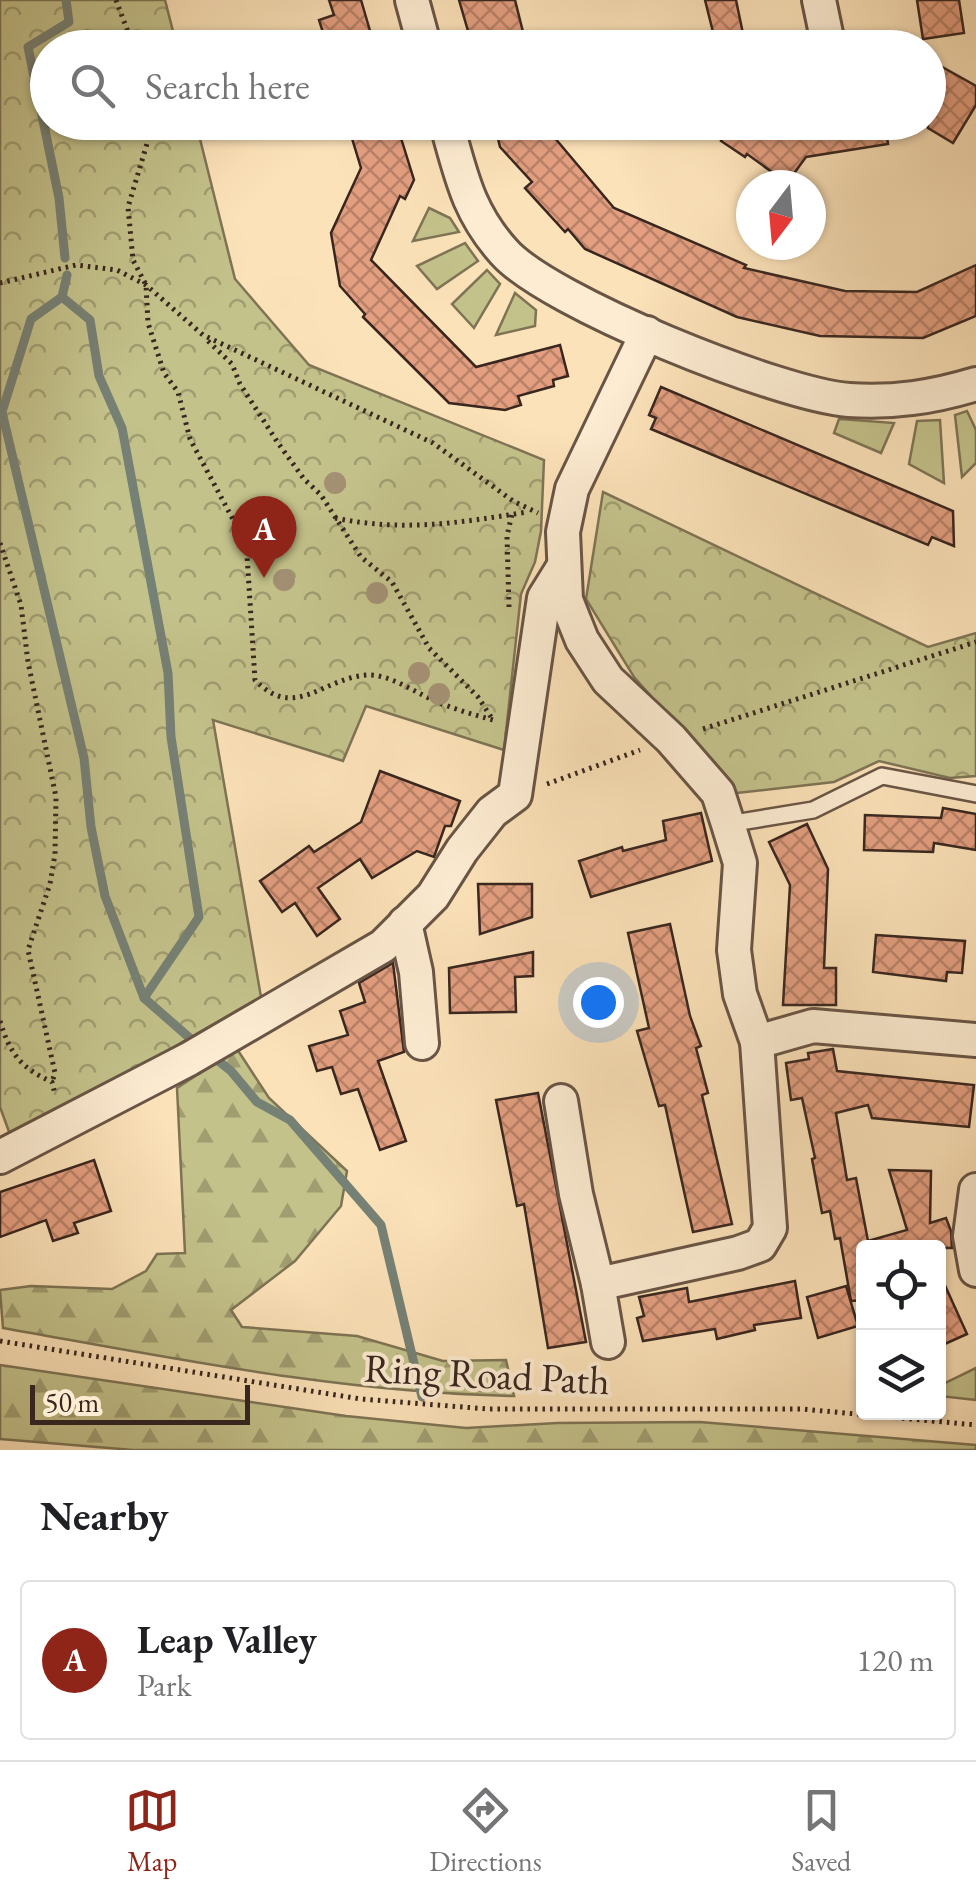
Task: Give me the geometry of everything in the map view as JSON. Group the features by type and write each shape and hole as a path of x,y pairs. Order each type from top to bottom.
{"street":[{"path":"412,0 420,30"},
{"path":"819,0 825,30"},
{"path":"451,140 473,212 506,255 544,285 768,382 847,400 928,399 976,384"},
{"path":"598,1284 760,1245 770,1228 757,1042 740,994 734,950 740,863 718,793 671,740 608,680 582,640 566,600 562,569 572,489 647,332"},
{"path":"0,1157 202,1051 382,946 433,896 492,812 515,795 544,598 562,569"},
{"path":"406,923 416,972 422,1043"},
{"path":"757,1042 813,1026 976,1040"},
{"path":"561,1100 576,1194 608,1342"},
{"path":"976,1190 970,1236 976,1270"}],"lane":[{"path":"728,824 814,810 882,776 976,794"}],"path":[{"path":"116,0 127,30"},
{"path":"148,140 128,206 133,260 146,285 148,323 164,373 178,392 190,439 236,524 247,554 255,680 269,695 298,698 341,677 374,674 442,704 492,720"},
{"path":"1,280 76,264 117,270 146,285 202,335 232,364 240,384 278,444 321,495 361,558 392,582 429,648 478,697 492,720 521,752"},
{"path":"202,335 433,443 530,511 566,520"},
{"path":"332,517 377,527 422,526 530,511"},
{"path":"509,613 506,536 512,514"},
{"path":"0,543 21,606 28,662 56,797 52,869 28,950 63,1125"},
{"path":"515,795 671,740 976,642"},
{"path":"492,720 495,705"},
{"path":"0,1021 6,1040 28,1071 52,1082"},
{"name":"Ring Road Path","path":"0,1341 361,1398 488,1409 802,1409 976,1425"}],"green space":[{"path":"0,0 165,0 173,30 30,30 30,140 200,140 235,279 309,365 544,460 541,531 535,562 521,594 504,750 366,706 343,761 213,720 261,997 12,1140 0,1107"},
{"path":"429,208 450,218 459,232 413,241"},
{"path":"465,243 478,261 437,289 417,266"},
{"path":"487,270 500,284 474,328 452,304"},
{"path":"515,293 536,310 535,326 496,335"},
{"path":"967,411 976,430 976,463 962,477 955,415"},
{"path":"839,419 894,423 881,453 834,433"},
{"path":"940,420 944,483 909,464 917,421"},
{"path":"603,492 928,647 976,633 976,776 950,778 879,761 834,782 737,793 634,677 586,599"},
{"path":"237,1049 269,1098 347,1171 341,1206 295,1261 231,1310 242,1327 357,1336 443,1361 506,1360 514,1396 322,1381 3,1328 0,1290 31,1286 112,1289 146,1271 157,1254 185,1253 177,1088"},
{"path":"0,1365 346,1416 466,1428 700,1422 976,1445 976,1450 133,1450 0,1439"},
{"path":"976,1368 976,1400 946,1397 946,1383"}],"building":[{"path":"329,0 361,0 370,30 322,30 319,20 334,15"},
{"path":"459,0 515,0 522,30 468,30"},
{"path":"705,0 736,0 742,30 712,30"},
{"path":"917,0 959,0 964,33 946,36 946,30 922,30"},
{"path":"946,69 976,86 976,105 953,143 946,139"},
{"path":"352,140 402,140 414,180 405,199 400,196 371,260 476,367 560,345 568,376 553,380 554,386 518,396 521,405 505,410 449,403 363,317 365,314 340,286 331,233 361,168"},
{"path":"498,140 557,140 614,208 746,265 744,268 845,291 917,292 976,265 976,316 923,338 820,336 737,317 585,249 525,188 532,182 500,147"},
{"path":"722,140 887,140 888,144 806,157 796,170 769,170 747,154 745,157"},
{"path":"661,387 953,511 954,546 932,537 928,545 651,429 656,418 649,415"},
{"path":"380,771 460,801 451,826 445,826 434,857 417,851 372,878 360,859 318,888 340,919 317,936 295,903 282,912 260,881 309,846 314,852 361,822"},
{"path":"943,808 976,814 976,850 934,843 933,852 864,850 865,815 941,818"},
{"path":"701,813 712,861 591,897 579,861 622,847 623,851 666,840 663,821"},
{"path":"807,824 828,869 824,968 836,968 836,1005 783,1005 790,885 769,842"},
{"path":"478,884 532,884 532,917 480,934"},
{"path":"670,924 690,1016 701,1046 696,1048 708,1093 702,1095 732,1224 693,1232 665,1105 659,1106 637,1031 649,1028 628,933"},
{"path":"876,935 965,941 962,973 947,972 946,981 873,972"},
{"path":"533,952 533,976 515,977 516,1012 450,1013 449,968"},
{"path":"393,963 404,1052 378,1061 406,1141 380,1150 358,1089 341,1094 332,1067 317,1071 309,1046 348,1035 340,1011 365,1002 359,983"},
{"path":"833,1049 837,1071 974,1085 969,1127 872,1118 868,1105 836,1113 847,1180 856,1178 868,1240 856,1240 856,1301 851,1301 840,1238 835,1239 830,1211 822,1213 802,1098 791,1100 786,1063 809,1059 808,1053"},
{"path":"538,1093 586,1342 548,1348 524,1204 517,1206 496,1100"},
{"path":"94,1160 111,1211 74,1223 78,1233 53,1241 46,1220 0,1237 0,1192"},
{"path":"889,1170 931,1171 930,1223 946,1218 952,1248 946,1248 946,1240 872,1240 907,1230"},
{"path":"795,1281 801,1318 754,1325 755,1330 717,1339 715,1329 643,1341 637,1318 644,1316 639,1297 687,1288 689,1302"},
{"path":"846,1286 856,1327 818,1338 807,1297"},
{"path":"946,1288 967,1334 946,1343"}],"waterway":[{"path":"56,30 69,22 66,0"},
{"path":"30,46 30,57"},
{"path":"47,140 59,198 65,258"},
{"path":"67,275 62,297 31,319 2,412 84,758 91,827 105,896 144,998 200,1047"},
{"path":"62,297 90,320 99,376 122,428 168,673 171,737 199,917 144,998"},
{"path":"212,1056 231,1071 257,1102 290,1120 381,1225 422,1397"}],"place":[{"name":"Leap Valley","path":"264,578"}]}
